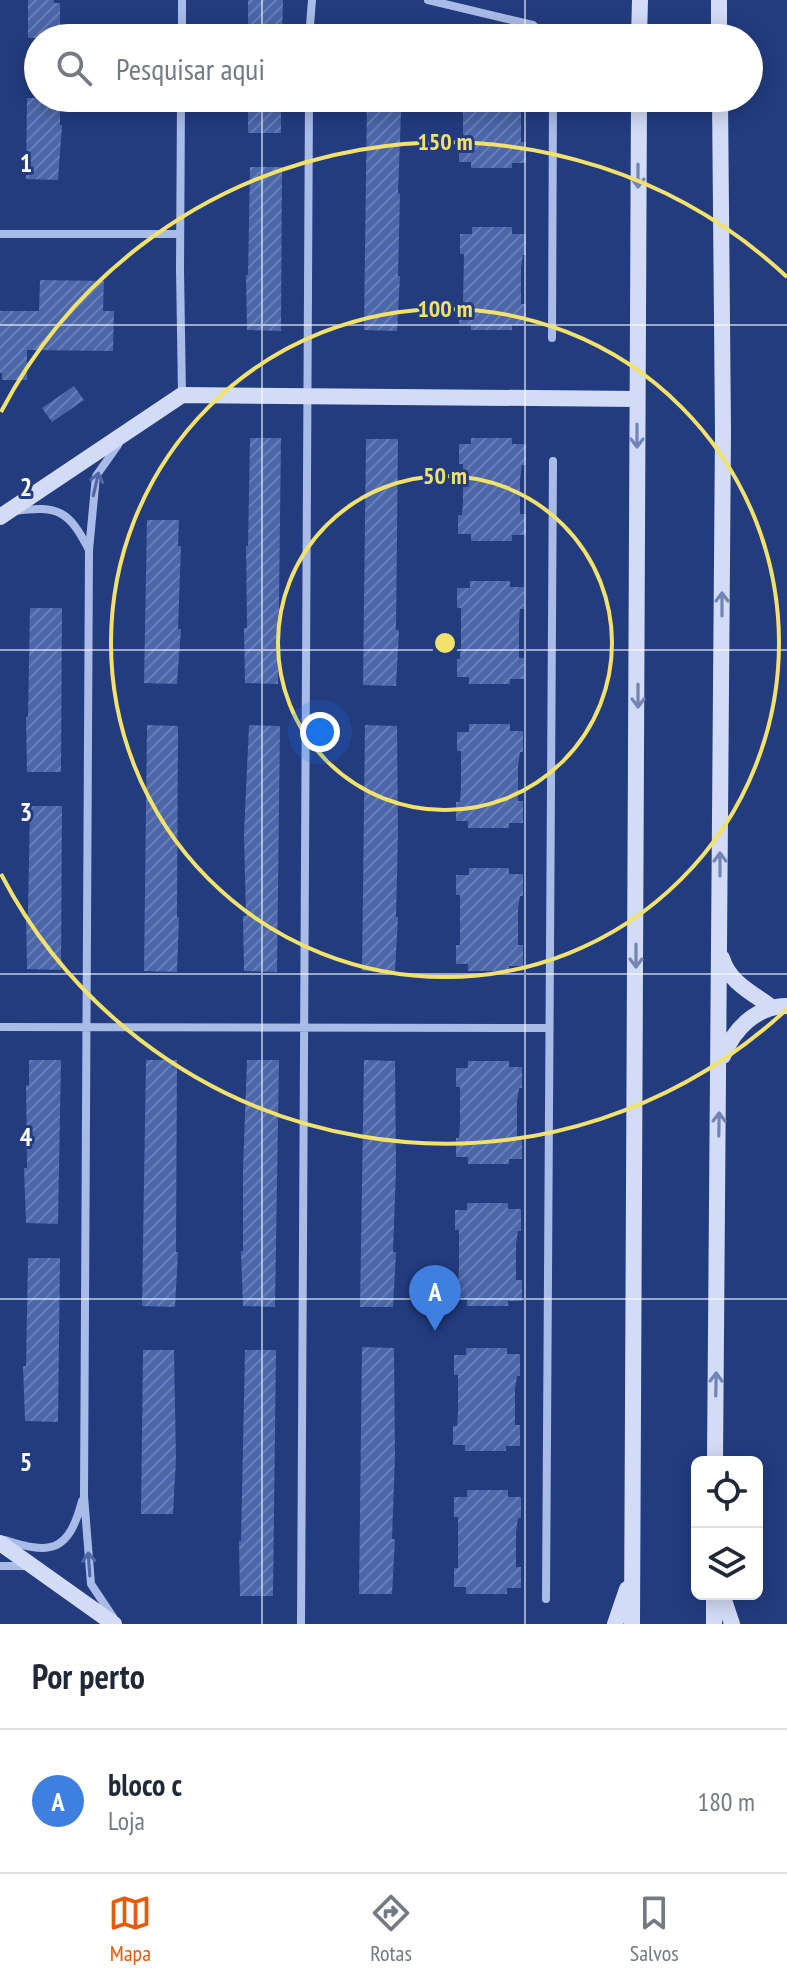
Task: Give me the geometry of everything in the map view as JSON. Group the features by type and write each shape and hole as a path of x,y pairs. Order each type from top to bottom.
{"street":[{"path":"182,0 182,24"},
{"path":"310,24 312,0"},
{"path":"428,0 529,24"},
{"path":"639,24 640,0"},
{"path":"719,0 719,24"},
{"path":"181,112 182,395"},
{"path":"301,1624 309,112"},
{"path":"552,338 553,112"},
{"path":"632,1624 639,112"},
{"path":"715,1456 723,432 720,112"},
{"path":"0,234 180,234"},
{"path":"3,515 182,395 637,399"},
{"path":"116,1624 91,1584 84,1496 89,550 96,476 103,462 130,429"},
{"path":"546,1599 553,461"},
{"path":"3,515 39,508 62,513 75,523 89,550"},
{"path":"720,951 725,968 739,986 778,1006"},
{"path":"720,1065 737,1029 778,1006"},
{"path":"0,1027 549,1028"},
{"path":"0,1541 36,1548 50,1547 64,1540 75,1527 84,1496"},
{"path":"0,1541 116,1624"},
{"path":"0,1566 31,1566"},
{"path":"615,1624 632,1573"},
{"path":"714,1600 714,1624"},
{"path":"724,1600 732,1624"}],"building":[{"path":"28,0 54,0 54,3 60,3 60,24 28,24"},
{"path":"248,0 283,0 282,24 248,24"},
{"path":"27,112 60,112 58,180 26,179"},
{"path":"248,112 281,112 281,133 248,133"},
{"path":"367,112 401,112 397,331 364,330"},
{"path":"463,112 521,112 521,142 526,142 526,163 512,163 512,168 471,168 471,162 459,162 459,143 463,143"},
{"path":"250,167 282,167 281,331 247,330"},
{"path":"472,227 512,227 512,234 526,234 526,255 523,255 521,268 521,304 526,304 526,325 512,325 512,330 471,330 471,324 459,324 459,305 463,305 464,254 460,254 460,234 472,234"},
{"path":"40,280 104,281 103,311 114,311 113,351 27,350 27,380 2,380 0,311 39,311"},
{"path":"74,386 84,400 52,422 42,408"},
{"path":"250,438 281,438 278,684 245,683"},
{"path":"471,438 512,438 512,444 526,444 526,465 522,465 520,479 520,514 526,514 526,535 512,535 512,541 471,541 471,534 458,534 458,515 462,515 463,501 463,464 459,464 459,444 471,444"},
{"path":"366,439 398,439 396,630 399,630 396,686 363,685"},
{"path":"147,520 179,520 178,629 181,629 177,684 144,683"},
{"path":"470,581 510,581 510,587 524,587 524,609 520,609 519,622 519,658 524,658 524,679 510,679 510,684 469,684 469,677 457,677 461,608 457,608 457,588 470,588"},
{"path":"30,608 62,608 61,772 27,772"},
{"path":"469,724 510,724 510,731 523,731 523,752 520,752 518,766 518,801 523,801 523,823 509,823 509,828 468,828 468,821 456,821 456,802 460,802 461,788 461,751 457,751 457,732 469,732"},
{"path":"147,725 178,726 177,972 144,971"},
{"path":"249,725 280,726 277,972 244,971 244,834"},
{"path":"365,725 397,726 398,917 395,972 362,971"},
{"path":"30,806 62,806 61,970 27,969"},
{"path":"469,868 509,868 509,874 523,874 523,896 520,896 518,909 518,945 523,945 523,966 509,966 509,971 468,971 468,964 456,964 456,945 460,945 460,895 456,895 456,875 469,875"},
{"path":"29,1060 61,1060 58,1224 26,1223 24,1168 27,1168 26,1085 29,1086"},
{"path":"146,1060 177,1060 178,1252 175,1307 142,1306"},
{"path":"247,1060 279,1060 275,1307 243,1306 241,1251"},
{"path":"364,1060 395,1061 393,1252 396,1252 393,1307 360,1307"},
{"path":"468,1061 509,1061 509,1067 522,1067 522,1088 519,1088 517,1102 517,1138 522,1138 522,1159 509,1159 509,1164 468,1164 468,1157 456,1157 460,1087 456,1087 456,1068 468,1068"},
{"path":"467,1203 508,1203 508,1209 521,1209 521,1231 518,1231 516,1244 516,1280 522,1280 522,1301 508,1301 508,1306 467,1306 467,1299 454,1299 454,1281 458,1281 459,1267 459,1230 455,1230 455,1210 467,1210"},
{"path":"28,1258 60,1258 58,1422 25,1421 23,1366 26,1366"},
{"path":"362,1347 394,1348 392,1539 395,1539 392,1594 359,1594"},
{"path":"466,1348 507,1348 507,1354 520,1354 520,1376 517,1376 515,1389 515,1425 520,1425 520,1446 506,1446 506,1451 465,1451 465,1445 453,1445 453,1426 457,1426 458,1412 458,1375 454,1375 454,1355 466,1355"},
{"path":"143,1350 174,1350 176,1459 173,1514 141,1514"},
{"path":"245,1350 276,1350 273,1596 240,1596"},
{"path":"467,1490 508,1490 508,1497 521,1497 521,1518 518,1518 516,1532 516,1567 521,1567 521,1588 507,1588 507,1594 466,1594 466,1587 454,1587 454,1568 458,1568 458,1517 454,1517 454,1497 467,1497"}],"place":[{"name":"bloco c","path":"435,1331"}]}
